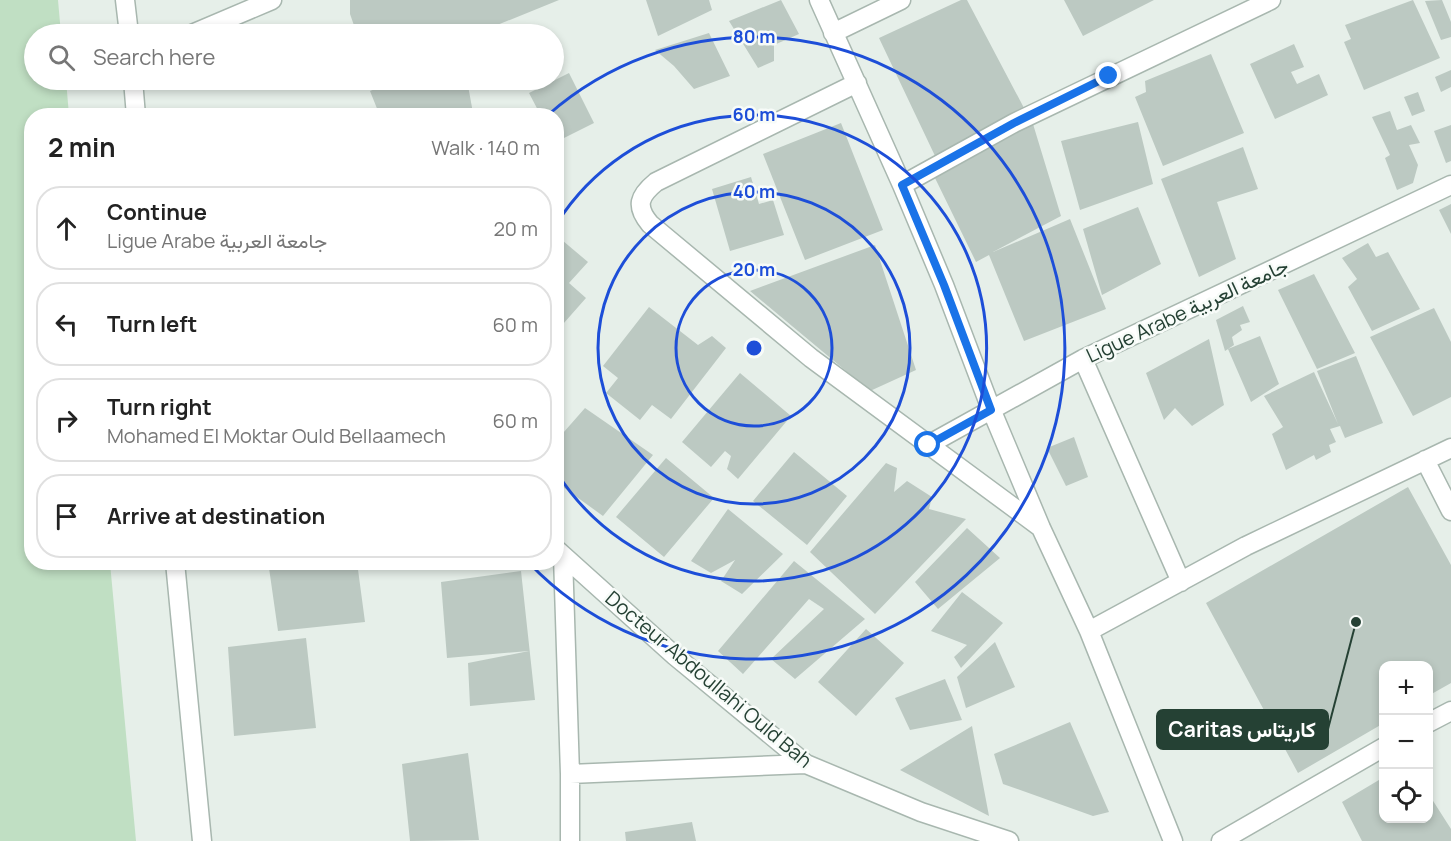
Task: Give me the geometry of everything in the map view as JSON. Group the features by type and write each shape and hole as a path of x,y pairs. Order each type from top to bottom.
{"street":[{"path":"125,0 128,24"},
{"path":"216,24 272,0"},
{"path":"819,0 902,185 944,285 991,410 1041,528 1089,631 1173,841"},
{"path":"833,33 901,0"},
{"path":"902,185 1014,123 1271,0"},
{"path":"857,84 656,182 642,193 639,202 642,214 650,224 811,358 1041,528"},
{"path":"134,90 135,108"},
{"name":"Ligue Arabe جامعة العربية","path":"928,445 1083,359 1451,185"},
{"path":"1083,359 1181,582"},
{"path":"1089,631 1306,515 1451,448"},
{"path":"1425,460 1451,511"},
{"name":"Docteur Abdoullahi Ould Bah","path":"564,557 675,656 806,764 921,812 1009,841"},
{"path":"176,570 202,841"},
{"path":"561,570 570,774 570,841"},
{"path":"1433,720 1451,711"},
{"path":"1221,841 1379,749"},
{"path":"570,774 806,764"}],"green space":[{"path":"0,0 58,0 60,24 24,24 24,90 67,90 68,108 24,108 24,570 111,570 136,841 0,841"}],"building":[{"path":"350,0 559,0 500,24 354,24 350,14"},
{"path":"646,0 709,0 712,10 658,36"},
{"path":"781,0 799,34 774,45 774,61 758,68 729,21"},
{"path":"961,0 967,0 1024,108 936,158 879,38"},
{"path":"1064,0 1154,0 1083,36"},
{"path":"1413,0 1440,58 1364,90 1344,42 1351,39 1345,25"},
{"path":"1442,0 1451,22 1451,37 1441,40 1425,1"},
{"path":"709,33 730,76 694,89 674,66 655,50"},
{"path":"1294,44 1304,67 1291,72 1297,84 1319,74 1328,95 1275,119 1250,64"},
{"path":"1211,54 1244,133 1163,166 1135,97 1146,92 1145,81"},
{"path":"1451,70 1451,87 1441,92 1435,77"},
{"path":"569,73 594,123 564,138 564,108 537,108 529,93 535,90 564,90 564,76"},
{"path":"469,90 472,108 377,108 370,91"},
{"path":"1418,92 1425,111 1412,116 1404,97"},
{"path":"1390,111 1397,130 1411,125 1420,143 1409,145 1418,165 1413,183 1397,190 1385,158 1390,155 1372,117"},
{"path":"1138,122 1153,184 1080,210 1061,141"},
{"path":"841,123 883,230 805,260 763,154"},
{"path":"1033,124 1061,216 993,252 1070,219 1106,309 1024,341 989,255 976,262 935,178"},
{"path":"1451,125 1451,161 1446,163 1434,131"},
{"path":"1243,147 1258,189 1217,202 1236,259 1199,277 1161,179"},
{"path":"751,177 759,204 773,200 784,235 730,251 712,189"},
{"path":"1451,204 1451,234 1439,210"},
{"path":"1138,207 1161,264 1102,295 1083,229"},
{"path":"564,242 588,262 569,283 586,298 564,323"},
{"path":"1368,243 1376,257 1388,252 1420,309 1372,331 1348,287 1357,279 1342,258"},
{"path":"875,245 916,370 870,391 750,291"},
{"path":"1314,274 1355,353 1317,369 1278,290"},
{"path":"1243,306 1250,322 1240,325 1242,330 1232,337 1234,345 1225,351 1216,320"},
{"path":"649,307 698,345 712,336 726,348 671,419 652,405 640,420 606,393 618,378 603,366"},
{"path":"1434,308 1451,342 1451,397 1413,416 1370,337"},
{"path":"1260,336 1279,384 1251,402 1228,349"},
{"path":"1209,339 1224,405 1192,426 1175,408 1164,420 1146,373"},
{"path":"1356,356 1383,423 1345,438 1340,426 1330,429 1336,442 1329,445 1331,452 1316,460 1314,455 1286,470 1272,434 1283,427 1264,396 1314,372 1338,424 1317,371"},
{"path":"740,373 791,416 738,479 727,469 731,456 725,451 711,467 682,442"},
{"path":"585,408 653,455 603,516 564,488 564,432"},
{"path":"1074,437 1088,477 1066,486 1047,448"},
{"path":"794,452 847,496 807,545 753,501"},
{"path":"666,458 714,498 664,557 616,517"},
{"path":"886,463 897,468 894,492 907,481 932,497 929,509 966,519 875,614 810,552"},
{"path":"1408,487 1451,565 1451,683 1433,693 1433,661 1379,661 1379,726 1298,773 1206,603"},
{"path":"728,509 783,554 742,594 721,581 735,560 711,573 691,561"},
{"path":"967,528 1000,558 938,609 915,582"},
{"path":"794,561 865,619 795,679 771,659 824,609 809,599 743,674 718,651"},
{"path":"269,570 358,570 365,622 278,631"},
{"path":"521,571 535,700 470,706 468,663 529,651 447,658 441,582"},
{"path":"962,592 1003,623 961,668 954,657 967,645 931,631"},
{"path":"866,629 904,663 856,716 818,682"},
{"path":"306,638 316,728 234,736 228,647"},
{"path":"995,642 1015,687 966,708 957,677"},
{"path":"945,679 962,720 910,730 895,698"},
{"path":"1070,722 1109,812 1093,816 1003,784 994,754"},
{"path":"972,726 989,816 900,770"},
{"path":"468,753 479,840 410,841 402,764"},
{"path":"1379,780 1379,823 1433,823 1433,801 1451,829 1451,841 1362,841 1342,802"},
{"path":"692,822 696,841 626,841 625,832"}],"place":[{"name":"Caritas كاريتاس","path":"1356,622"}],"route":[{"path":"928,445 991,410 944,285 902,185 1014,123 1109,76"}]}
